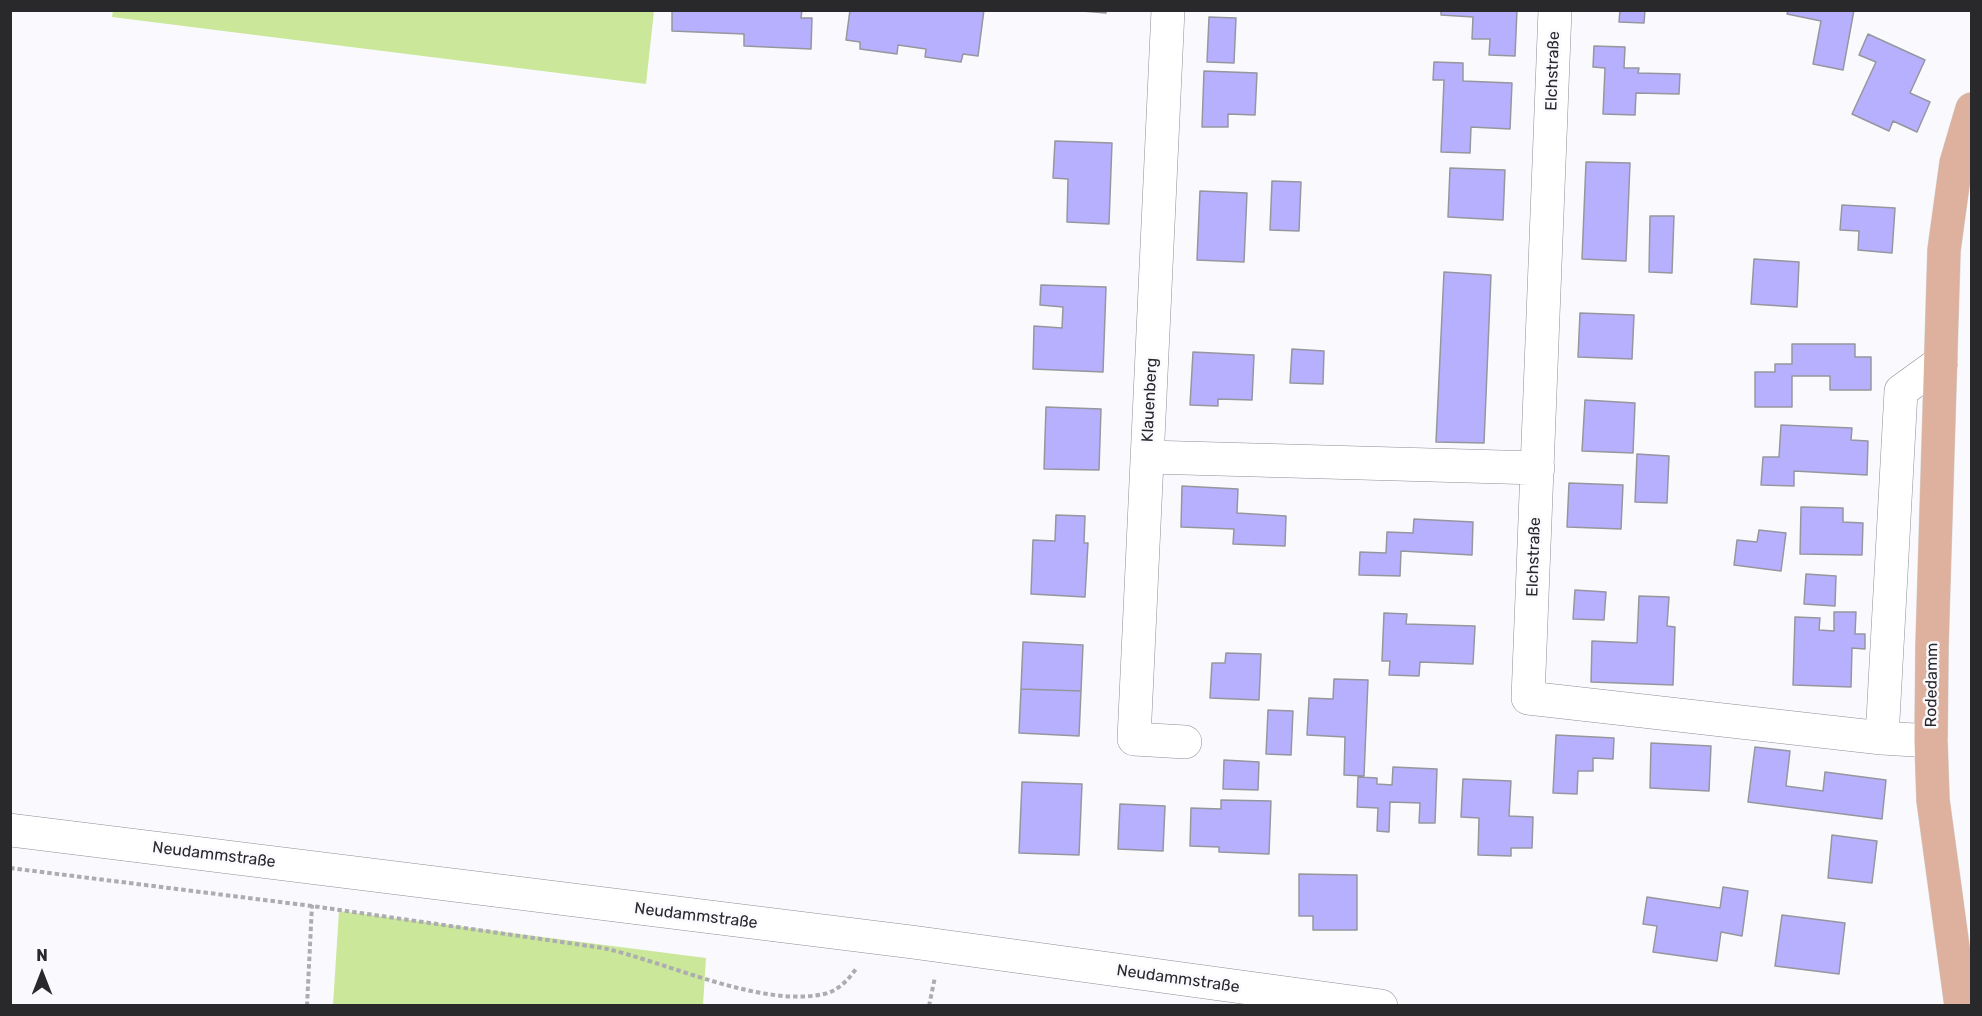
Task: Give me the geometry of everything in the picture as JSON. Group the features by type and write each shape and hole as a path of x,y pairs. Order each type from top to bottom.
{"main road":[{"name":"Rodedamm","path":"1961,1005 1936,834 1931,741 1932,646 1944,250 1956,163 1971,109"}],"street":[{"name":"Klauenberg","path":"1168,10 1134,739 1185,742"},
{"name":"Elchstraße","path":"1555,10 1528,698 1882,738 1931,741"},
{"path":"1882,738 1901,392 1941,362"},
{"path":"1148,457 1538,468"},
{"name":"Neudammstraße","path":"10,830 942,946 1179,993 1381,1005"}],"path":[{"path":"10,868 312,906 603,948 766,994 801,996 826,994 845,984 858,967"},
{"path":"307,1005 314,868"}],"green space":[{"path":"113,10 654,11 646,84 112,17"},
{"path":"339,911 706,958 703,1005 333,1005"}],"building":[{"path":"672,10 802,10 801,18 812,18 811,49 744,46 744,34 672,31"},
{"path":"850,10 984,10 978,56 963,54 961,62 925,57 926,49 898,45 897,54 860,49 860,42 846,40"},
{"path":"1070,10 1106,10 1106,13"},
{"path":"1441,10 1517,10 1515,56 1489,55 1490,39 1472,39 1473,17 1441,15"},
{"path":"1620,10 1645,10 1644,23 1619,22"},
{"path":"1788,10 1854,10 1843,70 1813,64 1821,21 1787,14"},
{"path":"1209,17 1236,18 1234,63 1207,62"},
{"path":"1868,34 1925,60 1910,93 1930,102 1917,132 1893,121 1889,131 1852,114 1876,62 1859,55"},
{"path":"1594,46 1625,47 1624,68 1639,68 1638,73 1680,74 1679,94 1636,93 1635,115 1603,114 1605,68 1593,67"},
{"path":"1434,62 1463,63 1463,81 1512,83 1510,129 1471,127 1470,153 1441,152 1444,80 1433,80"},
{"path":"1204,71 1257,73 1255,115 1228,114 1228,127 1202,127"},
{"path":"1055,141 1112,143 1109,224 1067,222 1068,179 1053,178"},
{"path":"1586,162 1630,163 1626,261 1582,259"},
{"path":"1450,168 1505,170 1503,220 1448,217"},
{"path":"1272,181 1301,182 1299,231 1270,230"},
{"path":"1200,191 1247,193 1244,262 1197,260"},
{"path":"1842,205 1895,208 1892,253 1858,250 1859,231 1840,230"},
{"path":"1650,216 1674,216 1672,273 1649,272"},
{"path":"1754,259 1799,262 1797,307 1751,304"},
{"path":"1444,272 1491,275 1484,443 1436,442"},
{"path":"1041,285 1106,287 1103,372 1033,369 1034,326 1062,328 1063,307 1040,305"},
{"path":"1580,313 1634,315 1632,359 1578,357"},
{"path":"1792,344 1855,344 1855,357 1871,357 1871,390 1830,390 1830,376 1792,376 1792,407 1755,407 1755,372 1775,372 1775,364 1792,364"},
{"path":"1292,349 1324,351 1323,384 1290,383"},
{"path":"1193,352 1254,355 1252,400 1218,399 1218,406 1190,405"},
{"path":"1585,400 1635,403 1633,453 1582,451"},
{"path":"1046,407 1101,409 1099,470 1044,469"},
{"path":"1781,425 1852,428 1851,440 1868,441 1867,475 1794,471 1794,486 1761,485 1763,457 1779,457"},
{"path":"1637,454 1669,456 1667,503 1635,502"},
{"path":"1569,483 1623,485 1621,529 1567,527"},
{"path":"1182,486 1238,489 1237,513 1286,516 1285,546 1233,544 1234,529 1181,527"},
{"path":"1801,507 1843,508 1843,522 1863,523 1862,555 1800,554"},
{"path":"1056,515 1085,516 1084,543 1088,543 1085,597 1031,594 1033,540 1055,541"},
{"path":"1414,519 1473,522 1472,555 1401,551 1400,576 1359,575 1360,552 1386,553 1387,532 1413,533"},
{"path":"1759,530 1786,533 1781,571 1734,565 1737,540 1757,542"},
{"path":"1806,574 1836,576 1835,606 1804,604"},
{"path":"1575,590 1606,592 1604,620 1573,619"},
{"path":"1639,596 1669,597 1667,626 1675,627 1673,685 1591,682 1592,641 1637,643"},
{"path":"1834,612 1856,612 1855,634 1865,634 1865,649 1852,648 1851,687 1793,685 1795,617 1820,618 1819,630 1834,631"},
{"path":"1384,613 1407,614 1406,624 1475,626 1473,664 1420,662 1419,676 1389,675 1390,661 1382,661"},
{"path":"1023,642 1083,645 1081,691 1021,689"},
{"path":"1226,653 1261,654 1259,700 1210,698 1212,663 1225,663"},
{"path":"1334,679 1368,680 1364,776 1344,775 1345,737 1307,735 1309,698 1333,699"},
{"path":"1021,689 1081,691 1079,736 1019,733"},
{"path":"1268,710 1293,711 1291,755 1266,754"},
{"path":"1556,735 1614,738 1613,759 1593,758 1593,771 1578,771 1577,794 1553,793"},
{"path":"1651,743 1711,746 1709,791 1650,788"},
{"path":"1755,747 1790,751 1786,786 1823,791 1825,772 1886,780 1882,819 1748,802"},
{"path":"1224,760 1259,762 1258,790 1223,789"},
{"path":"1393,767 1437,769 1435,823 1419,823 1420,803 1390,802 1389,832 1377,831 1378,808 1357,807 1358,777 1377,778 1377,784 1392,785"},
{"path":"1463,779 1511,781 1509,816 1533,817 1532,848 1511,848 1511,856 1478,855 1479,818 1461,817"},
{"path":"1022,782 1082,784 1079,855 1019,853"},
{"path":"1221,800 1271,801 1269,854 1219,852 1219,847 1190,846 1191,808 1221,809"},
{"path":"1120,804 1165,806 1163,851 1118,849"},
{"path":"1832,835 1877,841 1872,883 1828,878"},
{"path":"1299,874 1357,875 1357,930 1313,930 1313,916 1299,916"},
{"path":"1723,887 1748,891 1742,936 1721,932 1717,961 1653,952 1657,926 1643,924 1647,897 1720,908"},
{"path":"1782,915 1845,923 1839,974 1775,966"}]}
